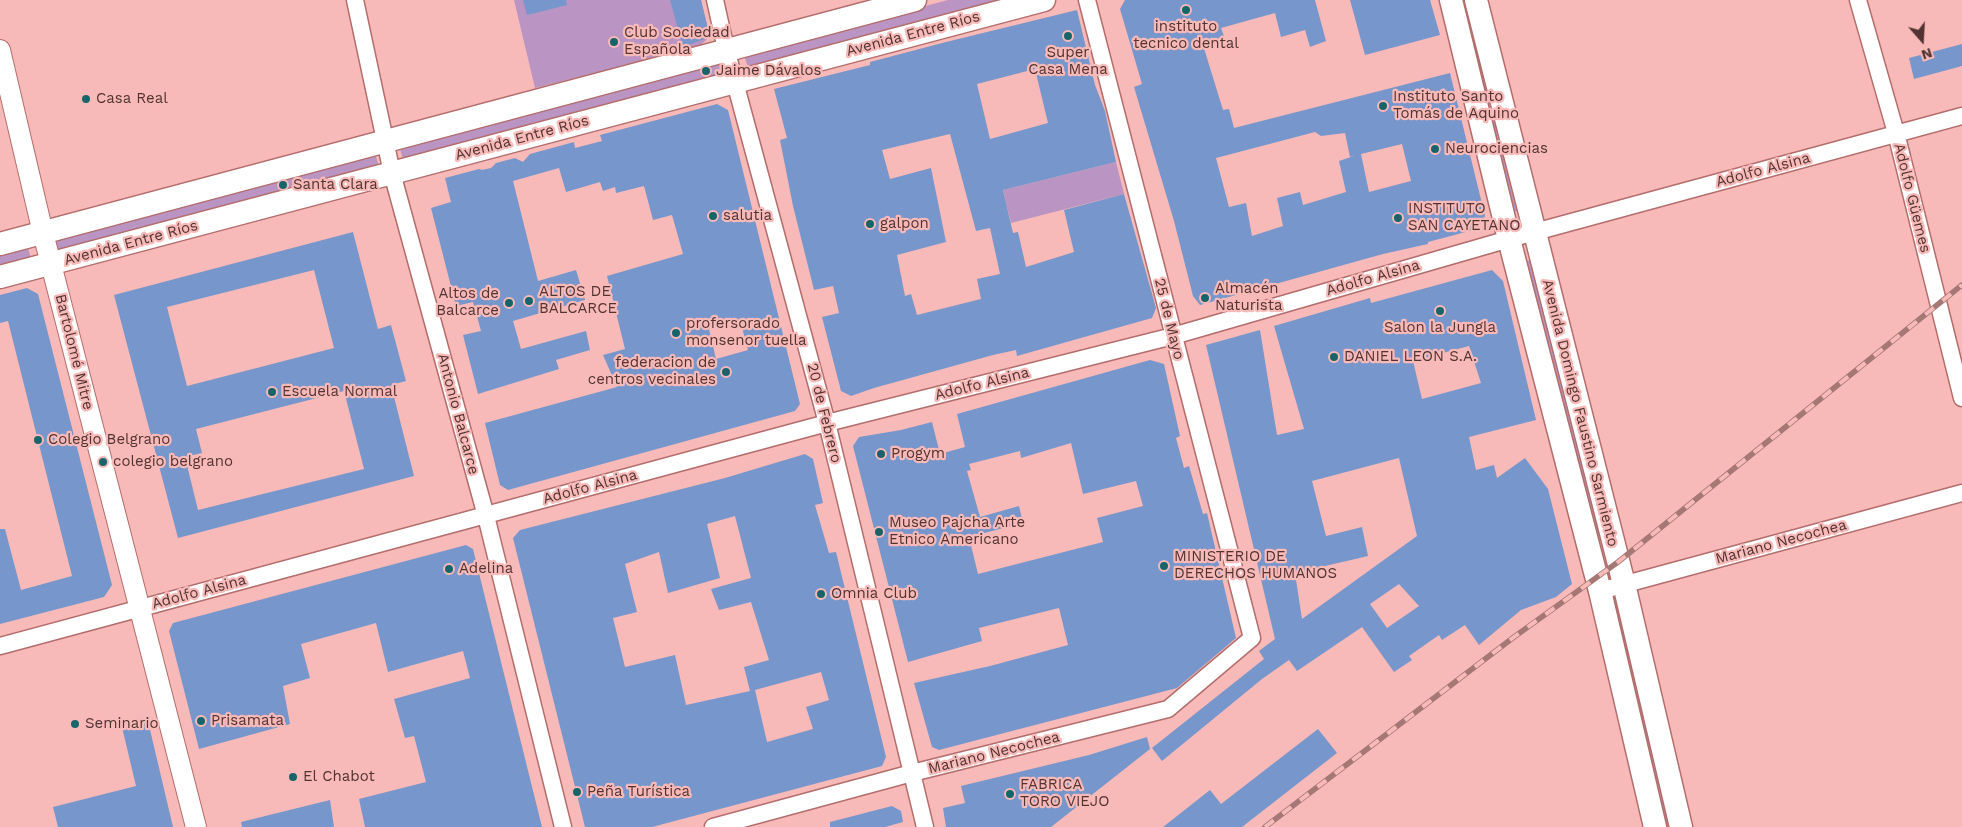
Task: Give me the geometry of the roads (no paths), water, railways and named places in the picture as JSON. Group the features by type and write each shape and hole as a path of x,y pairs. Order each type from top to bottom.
{"main road":[{"path":"0,244 915,0"},
{"name":"Avenida Entre Ríos","path":"0,277 1044,0"},
{"name":"Avenida Domingo Faustino Sarmiento","path":"1451,0 1509,239 1600,591 1655,827"},
{"name":"Avenida Domingo Faustino Sarmiento","path":"1476,0 1624,584 1681,827"}],"street":[{"name":"Antonio Balcarce","path":"355,0 392,173 486,516 563,827"},
{"name":"20 de Febrero","path":"716,0 726,49 827,423 925,827"},
{"name":"25 de Mayo","path":"1087,0 1252,638"},
{"name":"Adolfo Güemes","path":"1858,0 1959,367 1962,398"},
{"name":"Bartolomé Mitre","path":"0,50 43,233 196,827"},
{"name":"Adolfo Alsina","path":"0,646 827,423 1173,336 1534,232 1962,116"},
{"name":"Mariano Necochea","path":"1600,591 1962,493"},
{"name":"Mariano Necochea","path":"713,827 912,773 1168,709 1252,638"}],"railway":[{"path":"1265,827 1514,637 1618,562 1962,285"}],"place":[{"name":"instituto tecnico dental","path":"1186,10"},
{"name":"Super Casa Mena","path":"1068,36"},
{"name":"Club Sociedad Española","path":"614,42"},
{"name":"Jaime Dávalos","path":"706,71"},
{"name":"Casa Real","path":"86,99"},
{"name":"Instituto Santo Tomás de Aquino","path":"1383,106"},
{"name":"Neurociencias","path":"1435,149"},
{"name":"Santa Clara","path":"283,185"},
{"name":"salutia","path":"713,216"},
{"name":"INSTITUTO SAN CAYETANO","path":"1398,218"},
{"name":"galpon","path":"870,224"},
{"name":"Almacén Naturista","path":"1205,298"},
{"name":"ALTOS DE BALCARCE","path":"529,301"},
{"name":"Altos de Balcarce","path":"509,303"},
{"name":"Salon la Jungla","path":"1440,311"},
{"name":"profersorado monsenor tuella","path":"676,333"},
{"name":"DANIEL LEON S.A.","path":"1334,357"},
{"name":"federacion de centros vecinales","path":"726,372"},
{"name":"Escuela Normal","path":"272,392"},
{"name":"Colegio Belgrano","path":"38,440"},
{"name":"Progym","path":"881,454"},
{"name":"colegio belgrano","path":"103,462"},
{"name":"Museo Pajcha Arte Etnico Americano","path":"879,532"},
{"name":"MINISTERIO DE DERECHOS HUMANOS","path":"1164,566"},
{"name":"Adelina","path":"449,569"},
{"name":"Omnia Club","path":"821,594"},
{"name":"Prisamata","path":"201,721"},
{"name":"Seminario","path":"75,724"},
{"name":"El Chabot","path":"293,777"},
{"name":"Peña Turística","path":"577,792"},
{"name":"FABRICA TORO VIEJO","path":"1010,794"}]}
